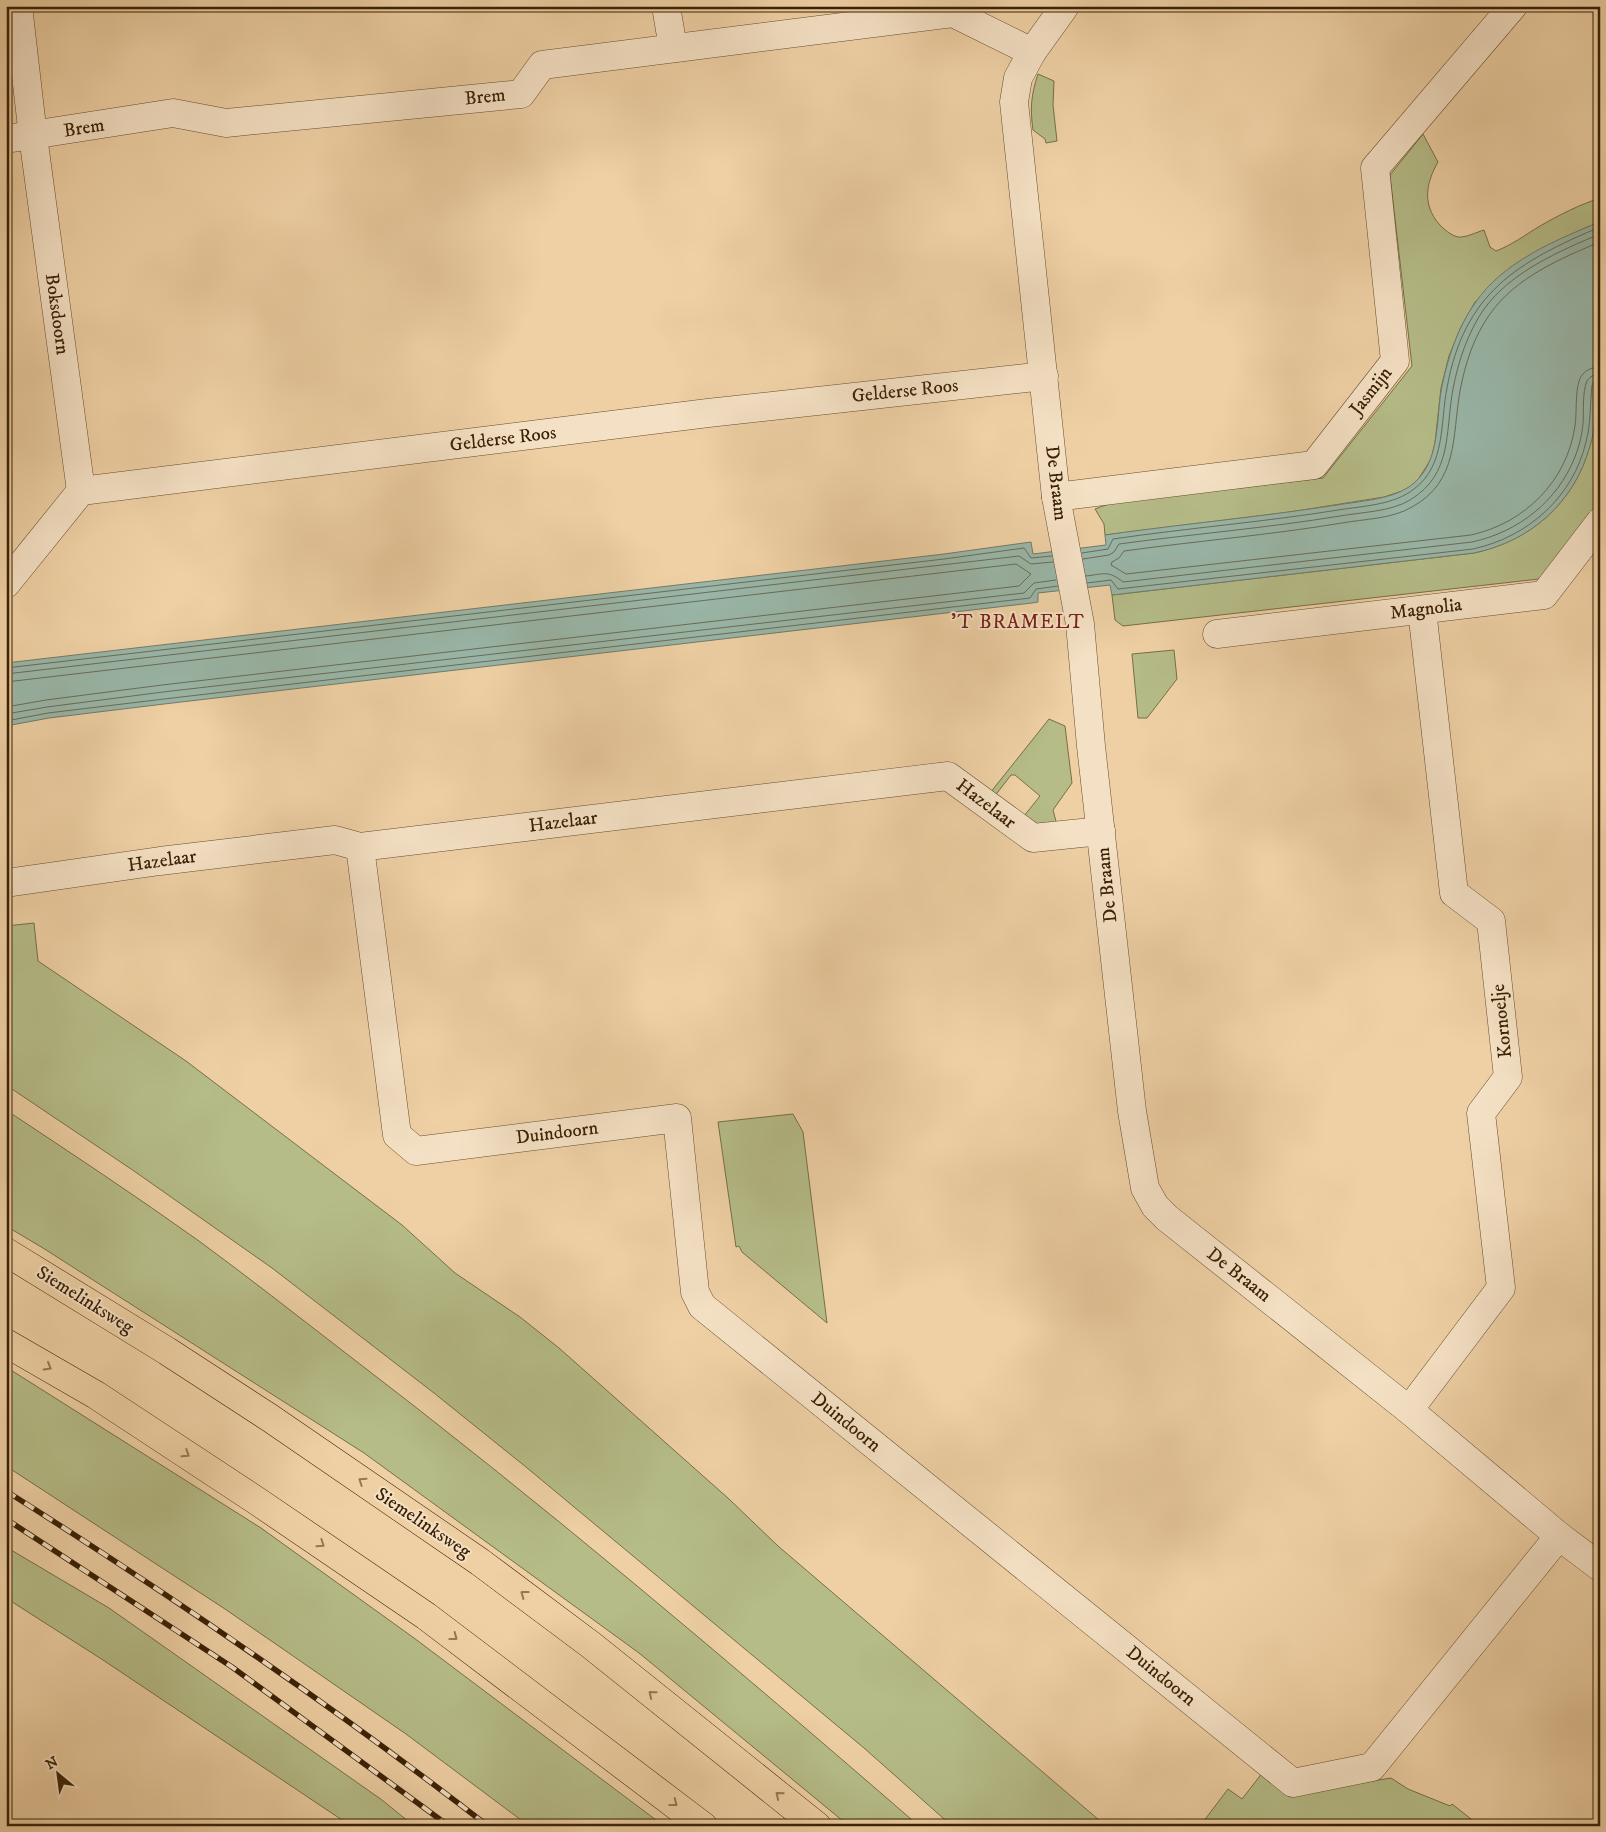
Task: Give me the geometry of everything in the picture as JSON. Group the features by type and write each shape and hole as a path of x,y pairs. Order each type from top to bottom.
{"main road":[{"name":"Siemelinksweg","path":"6,1252 167,1351 262,1413 480,1562 591,1644 817,1826"},
{"path":"6,1343 96,1395 257,1500 426,1616 703,1826"}],"street":[{"name":"Boksdoorn","path":"18,6 33,136 81,492"},
{"path":"666,6 674,48"},
{"name":"De Braam","path":"1065,6 1032,52 1018,78 1014,102 1056,497 1080,624 1132,1111 1145,1188 1155,1206 1167,1218 1409,1410 1559,1536 1600,1566"},
{"name":"Jasmijn","path":"1056,497 1314,465 1395,361 1375,168 1512,6"},
{"name":"Brem","path":"6,140 173,113 226,123 521,94 542,65 953,13 1032,52"},
{"name":"Gelderse Roos","path":"81,492 698,414 1044,376"},
{"path":"6,584 81,492"},
{"name":"Magnolia","path":"1217,634 1544,595 1600,522"},
{"name":"Kornoelje","path":"1409,1410 1501,1288 1481,1112 1508,1078 1491,921 1454,893 1422,610"},
{"name":"Hazelaar","path":"6,883 160,861 335,840 360,846 948,776 1032,838 1101,831"},
{"name":"Duindoorn","path":"360,846 397,1135 416,1151 677,1118 695,1292 702,1306 1292,1783 1372,1767 1559,1536"}],"green space":[{"path":"1038,74 1054,81 1053,105 1057,141 1046,143 1045,139 1033,130 1032,102"},
{"path":"1423,134 1438,162 1429,186 1428,201 1430,209 1439,224 1452,235 1464,237 1484,230 1490,247 1496,251 1562,214 1600,198 1600,222 1583,229 1475,302 1461,327 1449,356 1441,388 1435,443 1431,459 1419,478 1402,491 1384,497 1290,512 1105,535 1104,524 1095,509 1111,503 1323,478 1412,366 1390,175"},
{"path":"1600,362 1600,502 1539,579 1123,626 1115,620 1112,595 1474,553 1514,539 1532,529 1548,516 1574,484 1583,466 1594,425"},
{"path":"1174,650 1177,679 1147,718 1138,718 1132,654"},
{"path":"1049,719 1065,726 1072,783 1053,810 1057,825 1040,826 1024,816 1040,796 1015,775 1011,775 994,797 990,793"},
{"path":"34,923 38,961 186,1061 402,1225 455,1273 520,1317 559,1348 729,1499 778,1546 1106,1826 952,1826 864,1748 526,1467 434,1393 272,1268 134,1171 6,1085 6,926"},
{"path":"6,1110 199,1241 417,1408 635,1584 919,1826 849,1826 639,1653 364,1453 6,1226"},
{"path":"793,1114 803,1132 827,1323 742,1252 739,1246 736,1247 718,1122"},
{"path":"6,1367 261,1528 414,1638 664,1826 529,1826 406,1734 225,1609 6,1466"},
{"path":"6,1547 109,1608 382,1800 414,1826 351,1826 103,1660 6,1598"},
{"path":"1263,1772 1291,1794 1391,1778 1408,1789 1450,1806 1452,1804 1480,1826 1200,1826 1228,1789 1242,1799"}],"water":[{"path":"1600,222 1600,347 1594,425 1590,446 1583,466 1561,502 1532,529 1495,547 1474,553 1112,595 1110,585 1038,593 1038,602 1032,603 164,704 49,718 6,726 6,663 944,554 1031,542 1033,554 1106,545 1105,535 1308,509 1393,495 1409,487 1420,477 1427,466 1435,441 1442,386 1447,364 1459,332 1475,303 1487,288 1515,264 1565,236"}],"railway":[{"path":"6,1491 191,1611 371,1738 488,1826"},
{"path":"6,1519 232,1667 449,1826"}],"district":[{"name":"'T BRAMELT","path":"1018,622"}]}
